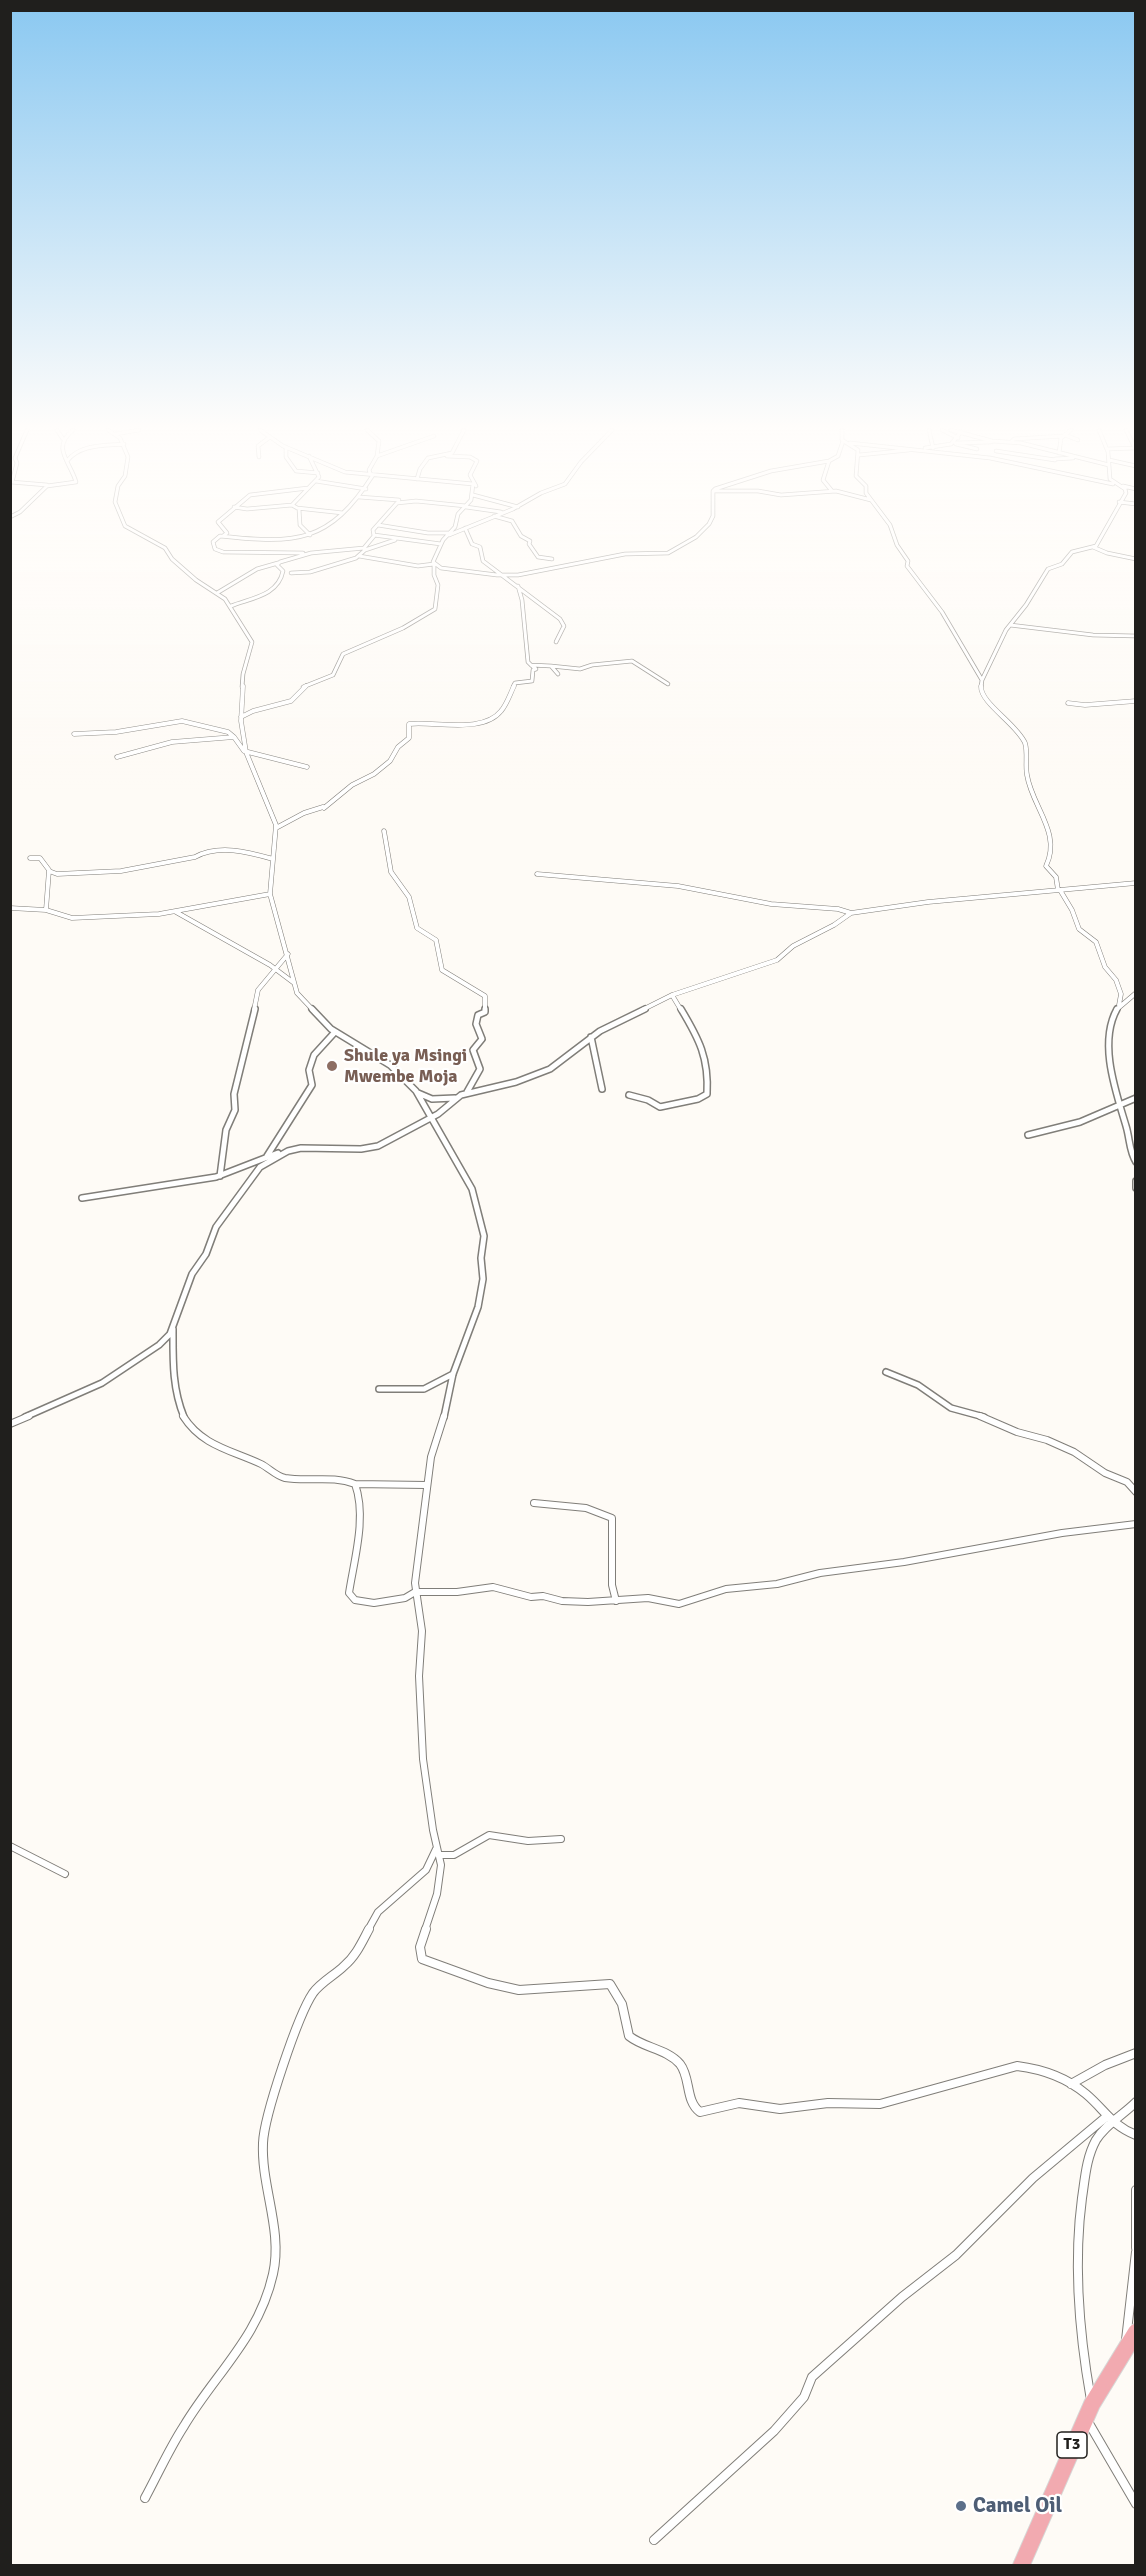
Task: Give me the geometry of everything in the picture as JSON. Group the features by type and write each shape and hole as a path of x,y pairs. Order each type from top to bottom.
{"highway":[{"name":"T3","path":"1021,2565 1088,2411 1136,2332"}],"street":[{"path":"167,550 184,570 217,593 231,606 252,642 243,674 241,717 246,752 276,828 270,894 294,983 302,1000 335,1032 390,1065 416,1091 433,1117 472,1189 484,1240 480,1258 483,1279 478,1307 453,1374 444,1420 431,1457 415,1592 422,1631 419,1668 423,1759 441,1865 438,1884 420,1947 422,1959 488,1983 519,1990 610,1984 622,2004 629,2036 665,2052 679,2062 689,2081 693,2106 698,2111 739,2103 780,2109 828,2103 880,2104 1016,2065 1071,2084 1088,2095 1108,2120 1124,2131 1136,2135"},
{"path":"218,550 311,553 339,550"},
{"path":"291,573 310,572 359,556 365,550"},
{"path":"241,717 253,711 291,701 297,691 316,679 333,675 343,654 403,628 435,609 438,585 434,575 434,559 440,550"},
{"path":"480,550 481,559 560,619 564,626 556,642"},
{"path":"533,550 538,557 552,559"},
{"path":"359,556 418,566 434,565 501,575 521,574 625,554 662,554 675,550"},
{"path":"901,550 908,561 907,566 942,612 982,680"},
{"path":"1075,550 1065,557 1062,564 1047,570 1010,625 982,680 981,690 986,699 1013,725 1025,744 1027,777 1051,839 1052,854 1046,866 1056,877 1059,890 1079,929 1096,942 1105,967 1116,980 1121,994 1111,1024 1110,1041 1119,1107 1126,1127 1130,1153 1136,1162"},
{"path":"1100,550 1136,559"},
{"path":"217,593 257,569 311,553"},
{"path":"231,606 275,589 283,578 283,571 278,564"},
{"path":"568,564 579,567"},
{"path":"276,828 304,813 323,808 352,785 374,774 390,761 398,747 408,738 410,724 424,722 464,725 500,714 515,683 532,681 536,669 531,665 525,649 522,600 518,586"},
{"path":"1010,625 1093,635 1136,636"},
{"path":"531,665 580,669 592,665 632,662 639,664 668,684"},
{"path":"551,666 558,674"},
{"path":"1068,703 1085,705 1136,701"},
{"path":"74,734 116,732 182,721 228,732 246,752 307,767"},
{"path":"117,757 172,742 234,737"},
{"path":"384,831 391,872 409,897 417,928 436,940 442,969 475,992 485,996 485,1012 478,1015 476,1023 482,1039 473,1050 480,1069 467,1092"},
{"path":"49,871 60,874 125,870 195,857 206,851 242,850 273,859"},
{"path":"30,858 40,858 49,871 46,910"},
{"path":"49,882 60,874"},
{"path":"537,874 686,886 725,897 771,904 824,907 851,913 928,902 1136,883"},
{"path":"10,908 46,910 72,918 176,912 270,894"},
{"path":"176,912 196,920 217,936 250,953 294,983"},
{"path":"82,1198 220,1176 266,1157 301,1148 372,1148 433,1117 467,1092 507,1084 550,1069 591,1036 672,995 777,960 793,946 834,925 851,913"},
{"path":"220,1176 221,1152 229,1117 235,1110 233,1097 249,1038 258,990 288,954"},
{"path":"1119,1005 1136,993"},
{"path":"629,1095 648,1100 660,1107 702,1098 707,1094 708,1071 699,1038 672,995"},
{"path":"266,1157 312,1085 309,1070 314,1055 335,1032"},
{"path":"591,1036 602,1089"},
{"path":"416,1091 432,1099 456,1098"},
{"path":"1028,1135 1080,1122 1136,1098"},
{"path":"288,1151 261,1167 216,1227 206,1254 189,1281 173,1329 173,1378 177,1403 189,1425 216,1449 267,1467 279,1476 343,1480 355,1484 426,1485"},
{"path":"1136,1181 1136,1188"},
{"path":"10,1424 102,1383 159,1345 173,1329"},
{"path":"886,1372 918,1385 951,1408 981,1416 1017,1432 1047,1440 1074,1452 1105,1473 1127,1482 1136,1492"},
{"path":"379,1389 424,1389 453,1374"},
{"path":"355,1484 360,1496 354,1570 349,1593 351,1598 374,1603 405,1598 415,1592 457,1592 493,1587 531,1597 543,1596 562,1601 616,1601 648,1598 679,1604 726,1589 777,1584 820,1573 904,1562 1062,1533 1136,1524"},
{"path":"534,1503 551,1503 595,1511 612,1518 612,1585 616,1601"},
{"path":"438,1851 454,1855 489,1835 528,1841 561,1839"},
{"path":"10,1846 65,1874"},
{"path":"145,2498 184,2425 250,2334 273,2275 276,2253 275,2228 265,2175 263,2142 273,2102 303,2009 315,1990 355,1955 378,1912 426,1870 438,1851"},
{"path":"1071,2084 1105,2065 1136,2054"},
{"path":"654,2540 774,2431 804,2397 812,2377 902,2296 956,2255 1033,2178 1108,2120 1136,2102"},
{"path":"1108,2120 1088,2160 1078,2217 1077,2272 1088,2411 1099,2438 1136,2504"},
{"path":"1125,2347 1126,2321 1134,2283 1136,2190"}],"place":[{"name":"Shule ya Msingi Mwembe Moja","path":"332,1066"},
{"name":"Camel Oil","path":"961,2506"}]}
